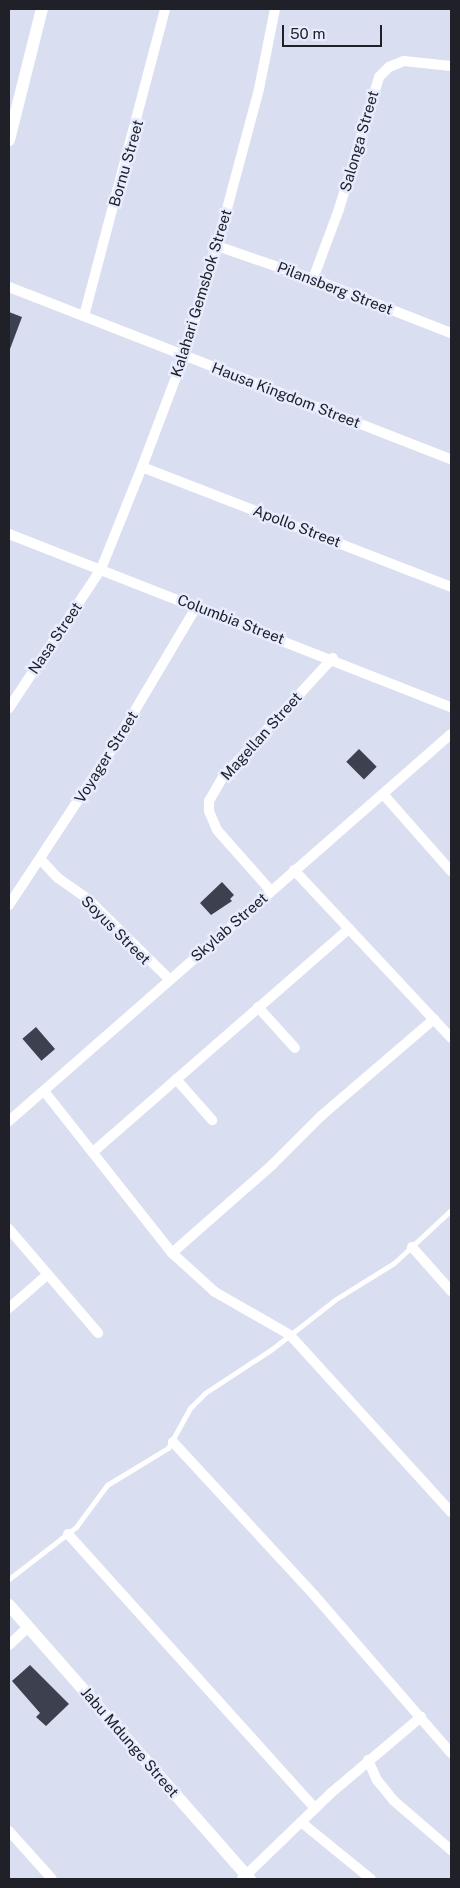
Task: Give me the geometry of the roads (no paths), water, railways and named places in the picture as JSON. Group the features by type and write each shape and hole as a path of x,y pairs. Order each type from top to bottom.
{"street":[{"path":"9,140 42,9"},
{"name":"Bornu Street","path":"84,316 165,9"},
{"name":"Kalahari Gemsbok Street","path":"101,569 184,356 217,246 259,89 275,9"},
{"name":"Salonga Street","path":"313,279 339,209 379,77 389,67 404,61 451,66"},
{"name":"Pilansberg Street","path":"217,246 313,279 451,333"},
{"name":"Hausa Kingdom Street","path":"9,287 451,459"},
{"name":"Apollo Street","path":"142,467 451,587"},
{"name":"Columbia Street","path":"9,534 333,658 451,707"},
{"name":"Nasa Street","path":"9,708 101,569"},
{"name":"Voyager Street","path":"9,905 41,860 197,606"},
{"name":"Magellan Street","path":"271,891 217,830 209,811 210,801 223,777 333,658"},
{"name":"Skylab Street","path":"9,1122 169,979 451,734"},
{"path":"383,794 451,871"},
{"name":"Soyus Street","path":"41,860 58,878 90,900 169,979"},
{"path":"294,870 451,1038"},
{"path":"93,1152 349,929"},
{"path":"258,1007 295,1048"},
{"path":"172,1253 272,1165 321,1116 434,1019"},
{"path":"176,1079 212,1120"},
{"path":"44,1091 172,1253 215,1292 290,1335 451,1512"},
{"path":"9,1229 98,1333"},
{"path":"412,1248 451,1291"},
{"path":"9,1308 47,1274"},
{"path":"173,1442 421,1717 451,1754"},
{"path":"68,1534 315,1808"},
{"name":"Jabu Mdunge Street","path":"9,1605 246,1878"},
{"path":"9,1646 28,1627"},
{"path":"246,1878 315,1808 368,1760 421,1717"},
{"path":"368,1760 377,1780 393,1800 451,1850"},
{"path":"301,1822 371,1879"},
{"path":"9,1830 52,1879"}],"lane":[{"path":"9,1579 68,1534 107,1485 158,1457 173,1442 196,1401 412,1248 451,1210"}]}
